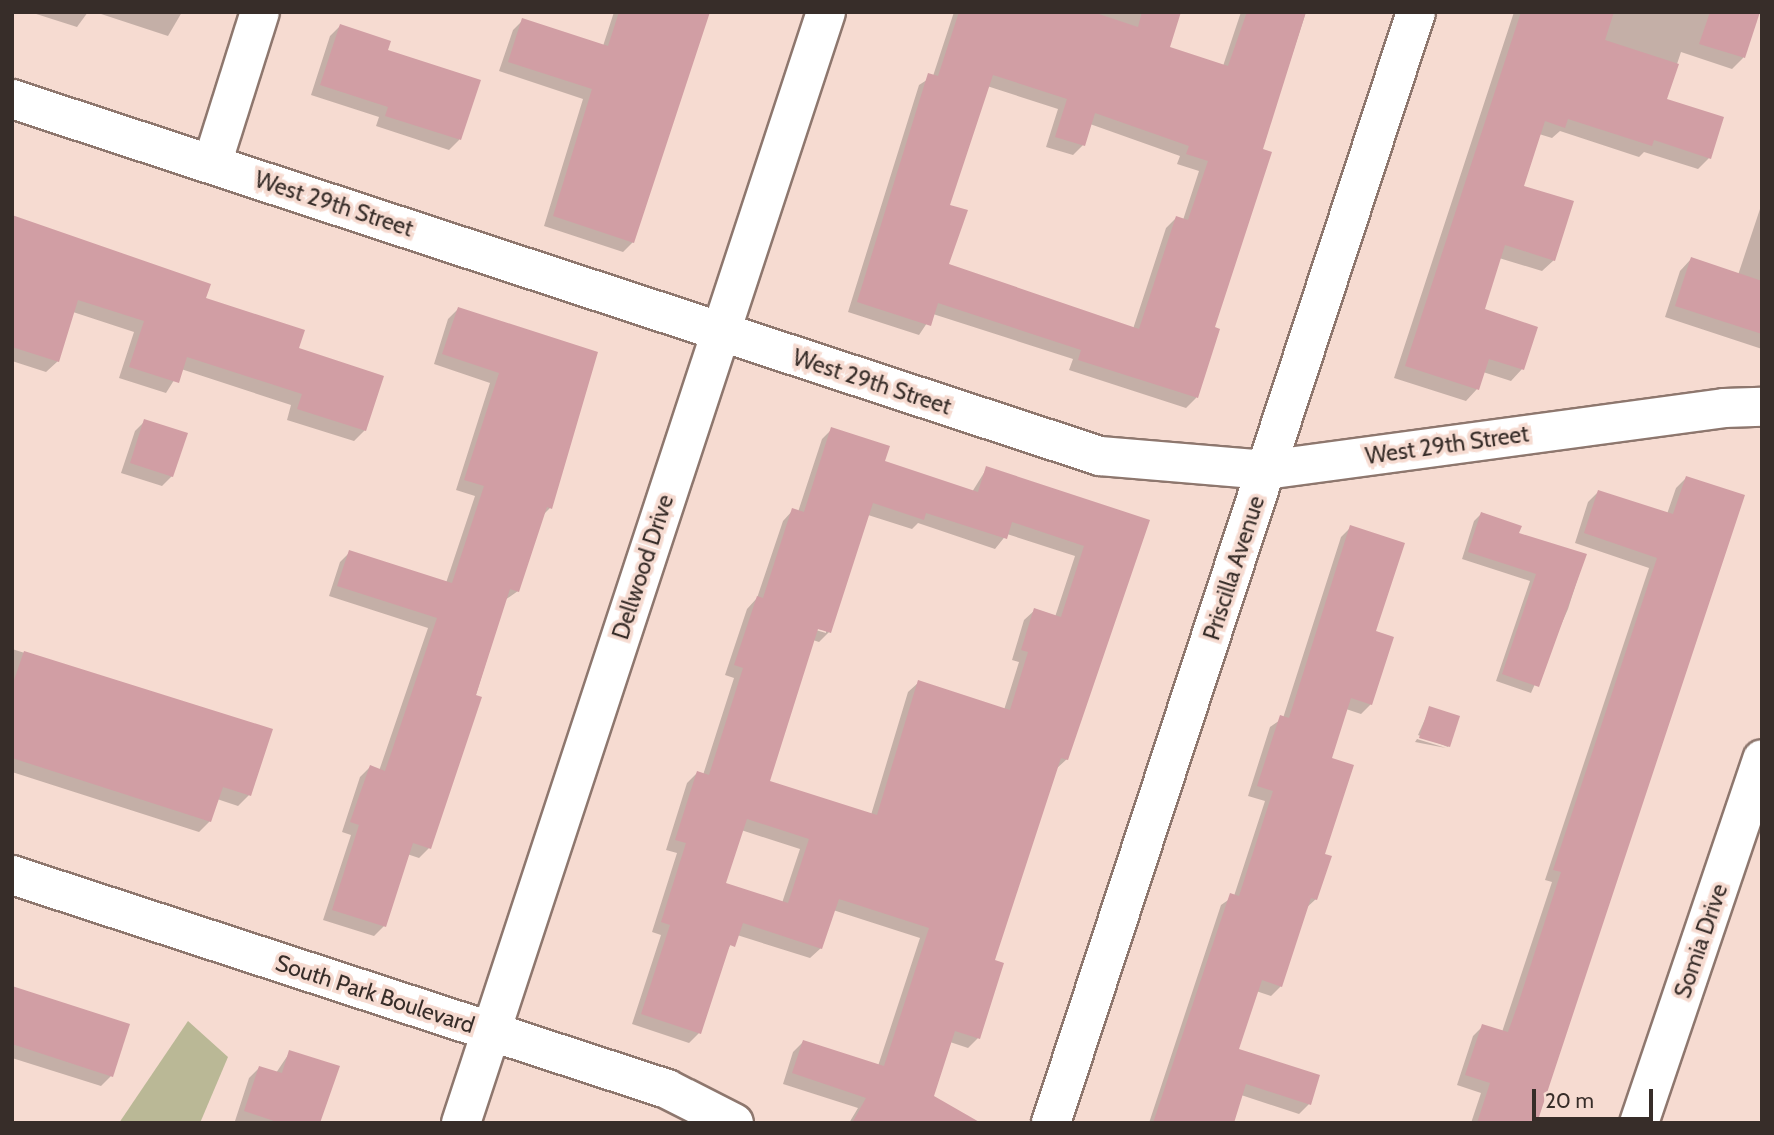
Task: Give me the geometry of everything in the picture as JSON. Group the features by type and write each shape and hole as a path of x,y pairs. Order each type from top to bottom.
{"street":[{"path":"212,164 260,12"},
{"name":"Dellwood Drive","path":"461,1123 488,1031 826,12"},
{"name":"Priscilla Avenue","path":"1051,1123 1416,12"},
{"name":"West 29th Street","path":"12,99 1100,456 1266,470 1724,408 1762,407"},
{"name":"Somia Drive","path":"1639,1123 1762,759"},
{"name":"South Park Boulevard","path":"12,875 667,1089 734,1123"}],"shaded area":[{"path":"188,1021 228,1057 200,1123 119,1123"}],"building":[{"path":"619,12 710,12 634,243 553,216 592,89 508,62 522,18 608,46"},
{"path":"959,12 1093,12 1138,27 1142,12 1181,12 1170,47 1228,66 1247,12 1306,12 1263,149 1272,152 1215,327 1220,329 1198,398 1078,360 1081,350 938,303 931,326 857,302 928,73 938,76","holes":["993,75 1067,99 1055,137 1085,146 1095,113 1189,146 1186,154 1208,161 1188,220 1176,216 1139,329 949,264 968,210 950,205"]},
{"path":"1521,12 1614,12 1605,40 1679,64 1667,99 1724,117 1711,159 1654,140 1652,146 1568,119 1565,128 1545,121 1524,186 1574,201 1555,261 1505,245 1485,309 1538,327 1524,370 1489,359 1479,390 1405,366"},
{"path":"1710,12 1760,12 1745,58 1699,44"},
{"path":"340,24 391,41 388,50 481,80 461,140 385,116 388,107 320,85"},
{"path":"12,215 211,284 206,298 305,330 299,348 384,376 366,431 297,409 302,394 187,357 179,383 129,367 144,321 78,300 59,362 12,347"},
{"path":"1691,257 1762,281 1762,334 1675,306"},
{"path":"458,307 598,352 552,509 547,507 519,592 510,589 476,695 482,697 431,849 413,843 386,927 332,910 359,825 350,822 370,765 385,771 437,618 337,586 349,550 452,583 484,486 464,480 499,373 442,354"},
{"path":"144,419 188,433 173,477 130,463"},
{"path":"831,427 890,446 885,461 978,492 986,466 1150,520 1068,760 1061,758 995,960 1004,963 980,1039 955,1031 934,1096 981,1123 852,1123 866,1098 792,1073 803,1040 884,1066 929,928 839,899 822,949 743,923 735,947 730,945 701,1034 641,1014 670,925 661,922 686,843 675,840 697,771 709,775 743,668 734,665 757,596 763,598 792,508 804,512","holes":["873,503 924,520 926,513 1007,539 1012,522 1084,546 1061,617 1034,608 1021,650 1028,652 1010,710 918,680 877,815 770,781 818,629 831,633","747,819 809,839 788,903 726,883"]},
{"path":"1686,476 1745,495 1537,1123 1477,1123 1490,1083 1465,1075 1482,1024 1508,1032 1561,872 1553,870 1657,558 1584,533 1598,490 1673,514"},
{"path":"1481,512 1522,526 1519,533 1587,554 1539,687 1502,674 1536,574 1468,552"},
{"path":"1350,525 1405,543 1376,631 1394,637 1372,705 1351,698 1332,758 1354,765 1325,854 1332,856 1317,900 1311,898 1282,987 1262,980 1239,1049 1320,1075 1311,1105 1246,1084 1234,1123 1153,1123 1230,893 1239,896 1273,791 1257,786 1280,715 1289,718"},
{"path":"24,651 273,729 251,796 223,787 211,822 12,758 12,686"},
{"path":"1429,706 1460,716 1450,747 1419,738"},
{"path":"12,986 130,1024 113,1077 12,1044"},
{"path":"289,1050 340,1066 320,1123 280,1123 244,1111 259,1066 282,1073"}]}
